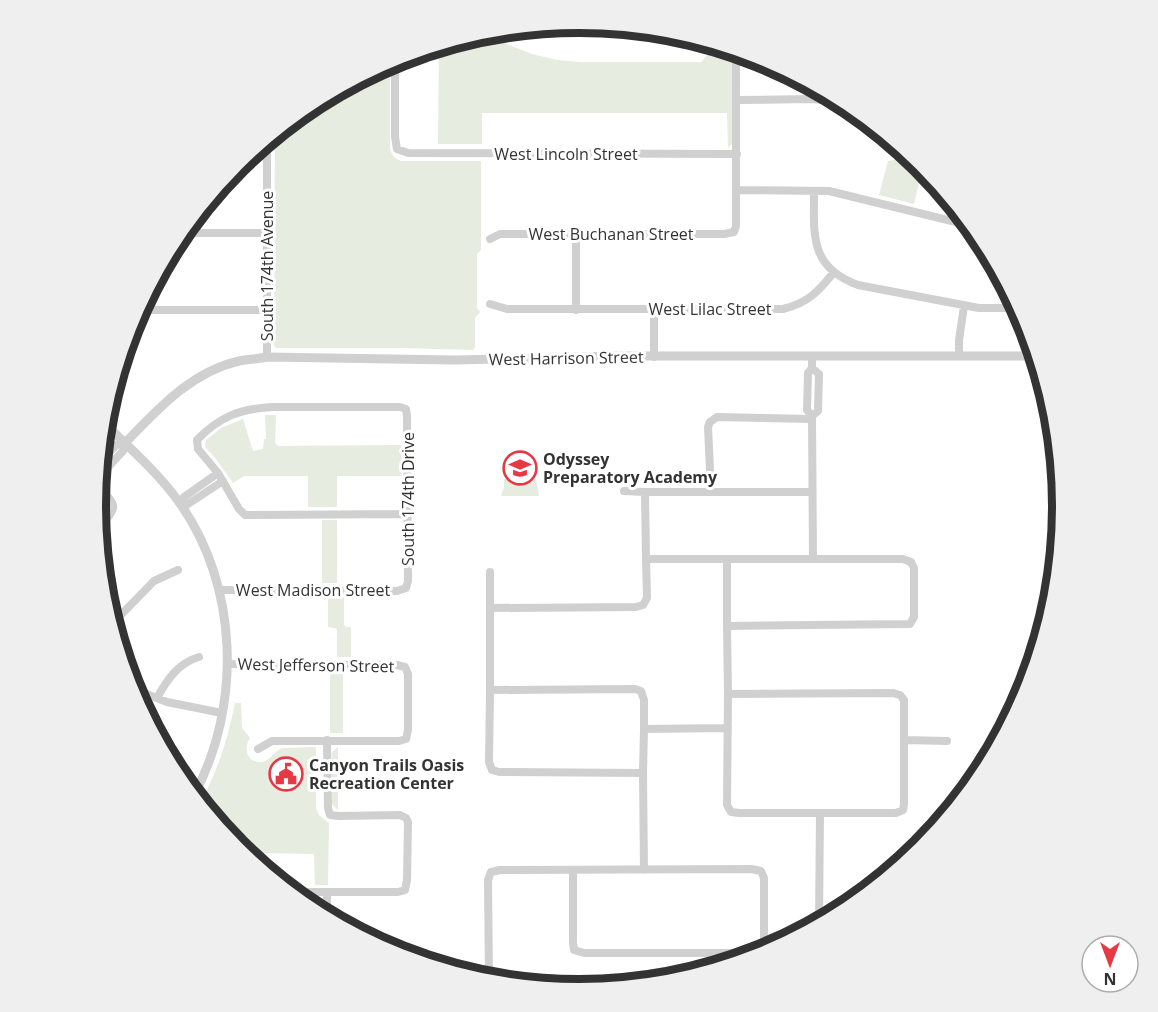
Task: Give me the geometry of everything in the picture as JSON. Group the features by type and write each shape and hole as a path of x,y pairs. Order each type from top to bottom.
{"street":[{"path":"736,60 736,190 830,191 957,222"},
{"name":"West Lincoln Street","path":"396,70 397,149 408,153 736,154"},
{"path":"736,100 822,100"},
{"name":"South 174th Avenue","path":"267,150 267,357"},
{"path":"261,156 267,156"},
{"name":"West Buchanan Street","path":"490,239 500,234 730,234 734,232 736,226 736,190"},
{"path":"814,191 814,239 821,257 834,272 847,281 964,306 1008,308"},
{"path":"193,233 267,233"},
{"path":"576,233 576,310"},
{"name":"West Lilac Street","path":"490,304 507,309 783,309 796,306 810,298 834,272"},
{"path":"959,356 964,306"},
{"path":"654,309 654,357"},
{"path":"149,310 267,310"},
{"path":"812,356 812,368 808,373 807,410 812,417 813,559"},
{"name":"West Harrison Street","path":"108,468 123,452 125,443 156,411 195,378 238,361 267,357 454,360 1028,356"},
{"name":"South 174th Drive","path":"218,473 198,448 197,441 213,424 243,411 257,408 400,407 406,409 408,514 408,581 406,588"},
{"path":"711,491 708,427 710,422 717,417 812,417"},
{"path":"112,431 167,487 180,504 196,529 219,590 227,648 226,686 222,713 208,763 198,786"},
{"name":"West Harrison Street","path":"109,453 116,445 125,443"},
{"path":"180,504 184,497 218,473 239,510 245,515 408,514"},
{"path":"180,504 188,504 223,481"},
{"path":"624,491 813,492"},
{"path":"490,608 636,607 643,605 647,598 645,492"},
{"path":"106,495 114,507 106,519"},
{"path":"646,559 903,559 911,562 914,568 914,617 910,624 727,626"},
{"path":"727,559 727,805 731,812 896,813 903,810 904,700 900,695 893,693 728,694"},
{"path":"119,617 154,581 178,570"},
{"path":"490,572 489,762 492,770 499,772 643,773"},
{"name":"West Madison Street","path":"219,590 397,591 406,588"},
{"path":"157,698 164,685 181,666 188,660 199,657"},
{"name":"West Jefferson Street","path":"227,664 386,664 405,667 408,674 406,739 399,741 327,740"},
{"path":"490,690 635,688 641,691 644,700 644,870"},
{"path":"145,693 167,702 222,713"},
{"path":"644,729 728,728"},
{"path":"258,749 272,741 327,740 330,815 400,815 408,822 405,890 398,892 306,892"},
{"path":"904,740 948,741"},
{"path":"819,914 820,813"},
{"path":"489,970 488,880 491,872 500,870 752,869 761,872 764,878 763,942"},
{"path":"573,870 574,950 584,953 734,953"},
{"path":"327,892 327,906"}],"shaded area":[{"path":"499,40 532,54 557,60 581,62 701,62 710,52 733,59 733,143 728,148 727,113 482,113 482,144 438,144 439,54 457,49"},
{"path":"390,73 390,149 397,159 401,161 481,161 481,250 477,254 477,308 480,312 475,318 475,348 473,350 276,348 274,346 275,144 342,96"},
{"path":"896,155 920,179 914,204 879,195 888,161 894,160"},
{"path":"265,415 276,415 275,443 278,446 401,445 401,476 337,476 337,507 308,507 308,476 244,476 233,483 206,448 206,440 221,428 243,419 253,451 263,449 264,439 266,439"},
{"path":"504,479 536,479 539,496 501,496"},
{"path":"322,520 337,520 337,583 322,583"},
{"path":"328,597 344,597 344,625 351,627 351,657 337,657 337,629 328,627"},
{"path":"330,672 343,672 343,733 330,733"},
{"path":"235,703 241,703 242,728 250,738 247,751 253,760 265,761 283,748 315,747 316,808 319,815 329,823 328,885 315,885 314,854 259,854 223,818 204,794 222,754"},
{"path":"338,747 338,810 332,804 332,752"}],"water":[{"path":"293,767 296,770 296,779 279,781 276,779 276,769"}],"place":[{"name":"Odyssey Preparatory Academy","path":"520,468"},
{"name":"Canyon Trails Oasis Recreation Center","path":"286,774"}]}
